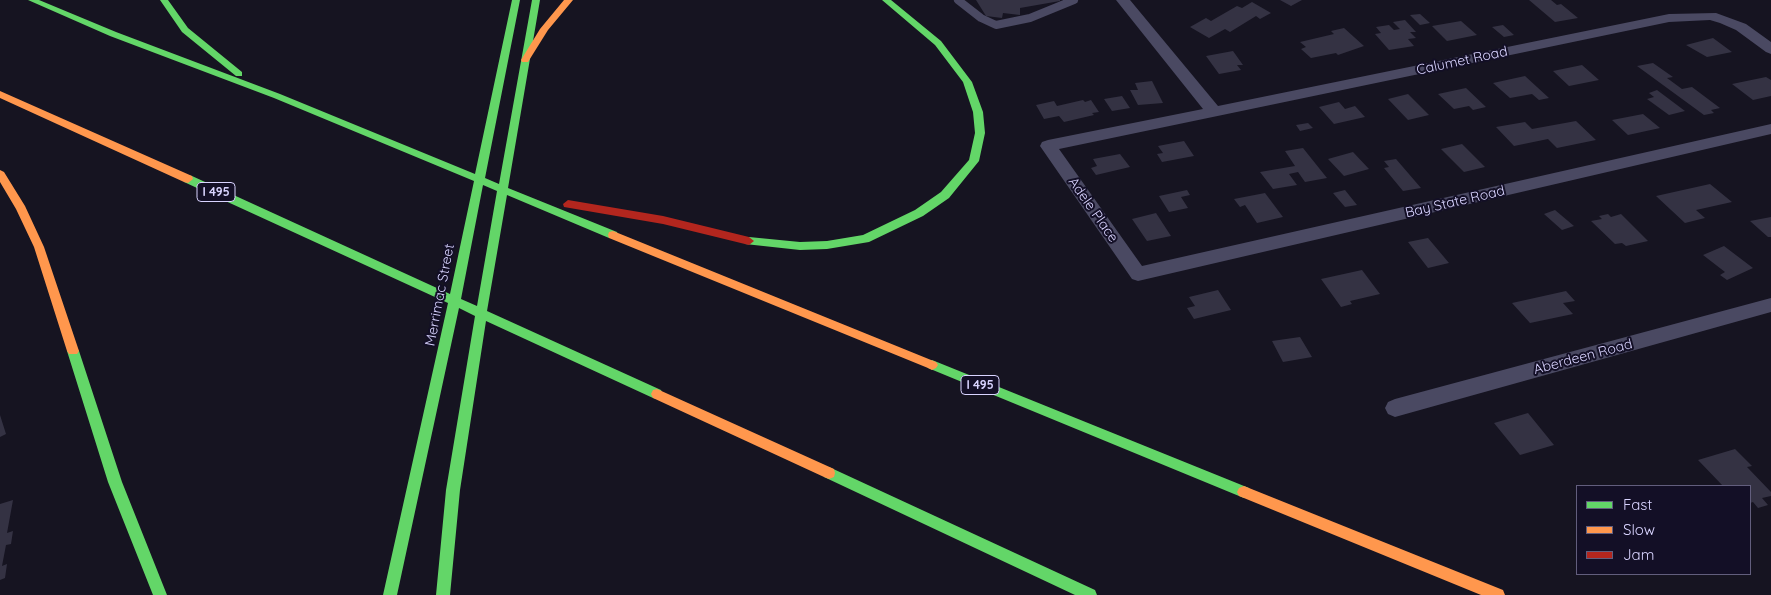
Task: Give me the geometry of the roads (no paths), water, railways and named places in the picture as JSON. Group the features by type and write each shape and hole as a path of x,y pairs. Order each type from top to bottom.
{"main road":[{"name":"I 495","path":"32,0 114,34 258,89 1498,595"},
{"path":"164,0 186,30 258,89"},
{"name":"Merrimac Street","path":"390,595 438,382 516,0"},
{"path":"443,595 453,490 470,377 490,273 536,0"},
{"path":"525,60 544,29 569,0"},
{"path":"518,195 663,220 724,236 769,244 827,245 865,238 894,227 945,195 962,178 974,161 980,133 978,112 967,82 954,62 938,43 886,0"},
{"name":"I 495","path":"0,94 440,293 1090,595"},
{"path":"0,174 21,209 39,247 115,482 160,595"}],"street":[{"path":"1128,1 1214,112"},
{"path":"1711,16 1741,27 1771,49"},
{"name":"Calumet Road","path":"1048,146 1669,18 1711,16"},
{"name":"Bay State Road","path":"1138,274 1771,129"},
{"name":"Adele Place","path":"1048,146 1138,274"},
{"name":"Aberdeen Road","path":"1395,408 1771,305"}],"lane":[{"path":"958,0 980,18 996,25 1030,18 1074,0"}]}
